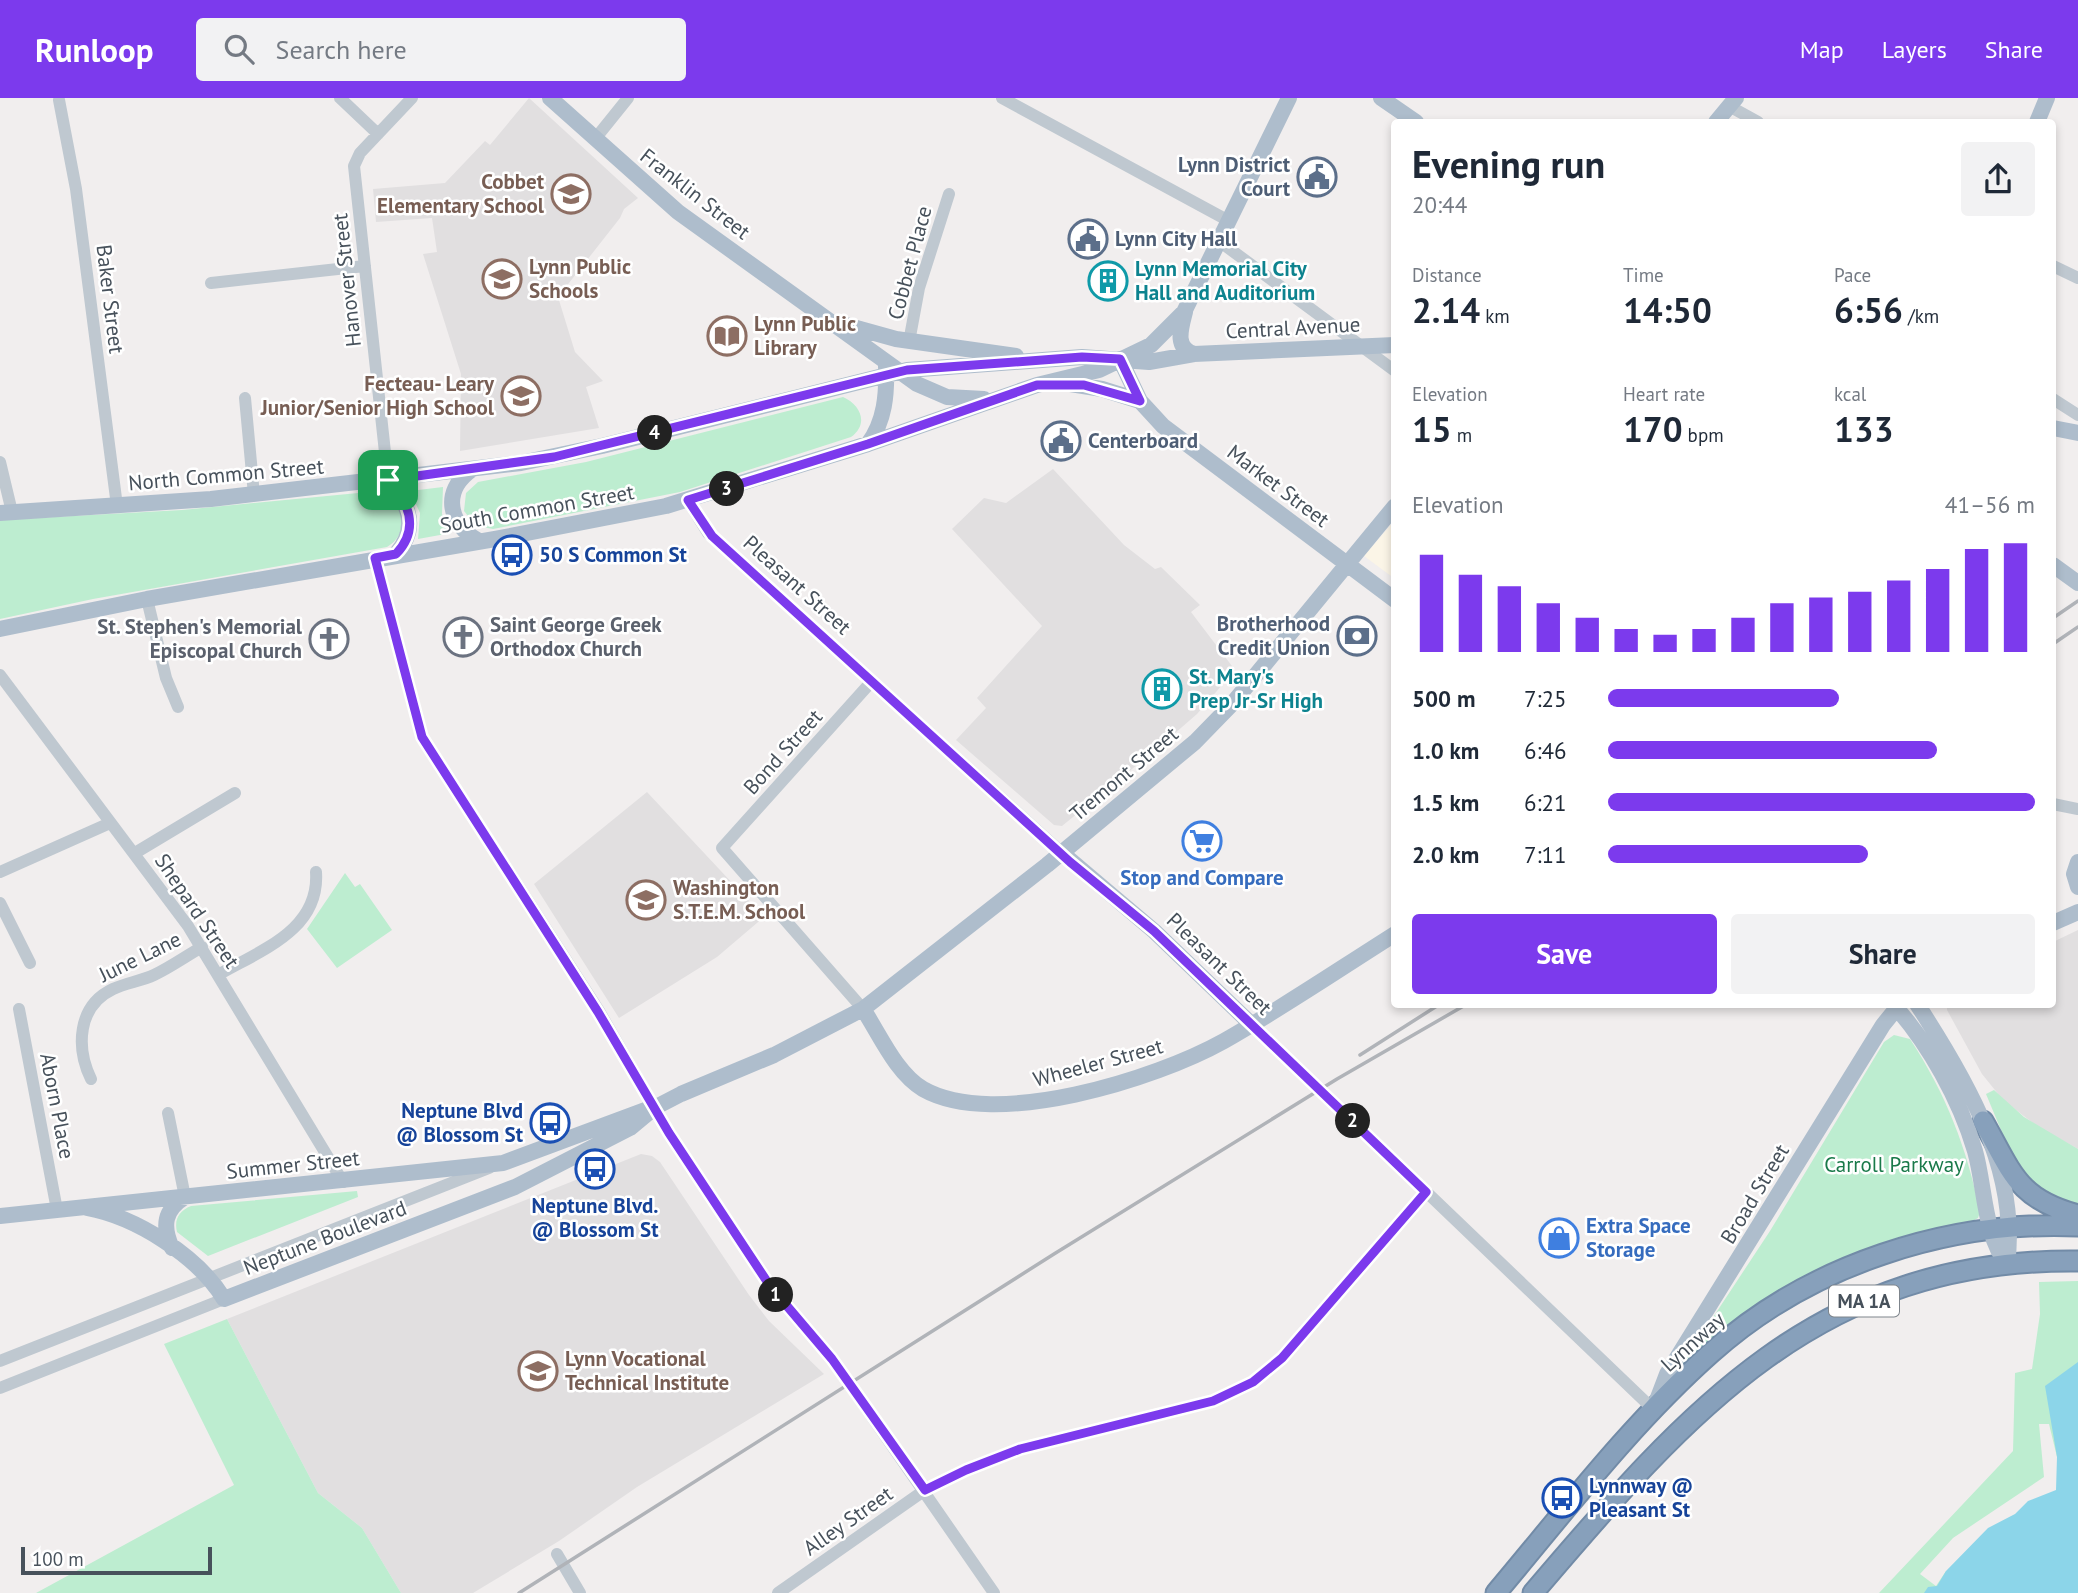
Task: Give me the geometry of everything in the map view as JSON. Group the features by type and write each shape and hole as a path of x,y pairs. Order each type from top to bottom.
{"highway":[{"path":"1983,1121 2025,1191 2048,1207 2078,1215"},
{"name":"Lynnway","path":"1496,1593 1654,1410 1730,1337 1809,1287 1896,1250 2002,1222 2078,1226"},
{"path":"2007,1264 2078,1261"},
{"name":"MA 1A","path":"1533,1593 1661,1446 1737,1378 1770,1353 1829,1317 1870,1298 1930,1279 2007,1264"}],"main road":[{"name":"Franklin Street","path":"550,98 678,212 821,314 891,369 928,391 947,397 970,400 1003,397"},
{"path":"1194,354 1184,350 1180,341 1187,307 1289,98"},
{"path":"1381,98 1412,119"},
{"path":"2038,119 2046,98"},
{"path":"1718,119 1732,102"},
{"path":"1003,397 1037,385 1099,370 1157,341 1187,307"},
{"name":"Franklin Street","path":"821,314 885,337 1001,353 1032,361"},
{"path":"868,444 882,415 891,369 885,337"},
{"name":"Central Avenue","path":"1120,359 1149,362 1194,354 1391,345"},
{"name":"North Common Street","path":"6,513 254,495 471,470 570,454 891,369 1082,357 1120,359"},
{"name":"Market Street","path":"1120,359 1140,401 1168,430 1391,597"},
{"path":"1037,385 1084,385 1140,401"},
{"name":"South Common Street","path":"0,629 147,598 479,541 688,500 868,444 1003,397"},
{"path":"2056,429 2078,433"},
{"path":"471,470 454,491 452,510 461,529 479,541"},
{"path":"388,480 406,503 410,517 407,537 396,554"},
{"name":"Tremont Street","path":"863,1009 1062,853 1208,728 1391,511"},
{"path":"2056,567 2078,583"},
{"name":"Pleasant Street","path":"1062,853 1154,931 1251,1024"},
{"path":"2078,862 2074,874 2078,887"},
{"path":"2056,922 2078,912"},
{"name":"Wheeler Street","path":"863,1009 898,1065 922,1088 956,1102 1007,1105 1060,1098 1154,1072 1223,1042 1391,936"},
{"name":"Broad Street","path":"1654,1410 1667,1374 1895,1008"},
{"path":"1897,1008 1949,1088 1964,1122 1988,1209 2002,1222"},
{"path":"1920,1008 1958,1070 1983,1121 2007,1264"},
{"name":"Neptune Boulevard","path":"503,1163 624,1116 654,1108 774,1055 863,1009"},
{"name":"Neptune Boulevard","path":"224,1299 515,1186 630,1128 654,1108"},
{"name":"Summer Street","path":"0,1216 343,1182 503,1163"},
{"path":"172,1248 165,1226 166,1217 175,1204 185,1197"},
{"name":"Summer Street","path":"87,1208 119,1216 172,1248 208,1277 224,1299"}],"street":[{"path":"340,98 378,134"},
{"name":"Hanover Street","path":"388,480 354,166 356,157 412,98"},
{"path":"595,139 628,98"},
{"path":"1002,98 1020,102 1229,221"},
{"name":"Baker Street","path":"59,99 76,189 117,506"},
{"path":"1732,102 1754,119"},
{"name":"Cobbet Place","path":"909,342 919,288 949,194"},
{"path":"1219,242 1391,367"},
{"path":"211,283 365,266"},
{"path":"2056,267 2078,278"},
{"path":"245,398 254,495"},
{"path":"2056,401 2077,413"},
{"path":"0,462 6,513"},
{"name":"Pleasant Street","path":"688,500 708,533 1062,853"},
{"path":"375,558 422,737 598,1012 654,1108 770,1286 832,1359 994,1593"},
{"path":"147,598 166,678 178,707"},
{"name":"Shepard Street","path":"0,675 135,853 202,947 343,1182"},
{"name":"Bond Street","path":"863,1009 722,848 872,681"},
{"path":"135,853 235,793"},
{"path":"2056,805 2078,809"},
{"path":"0,872 110,823"},
{"path":"218,975 299,924 314,899 316,872"},
{"path":"0,903 30,963"},
{"name":"June Lane","path":"92,1079 81,1043 82,1030 92,1006 111,990 156,974 202,947"},
{"name":"Aborn Place","path":"19,1009 57,1210"},
{"name":"Pleasant Street","path":"1251,1024 1654,1410"},
{"path":"168,1113 185,1197"},
{"name":"Neptune Boulevard","path":"0,1361 503,1163"},
{"name":"Alley Street","path":"778,1593 925,1490 966,1470 1020,1449 1213,1401 1253,1382 1282,1358 1426,1192"},
{"name":"Neptune Boulevard","path":"0,1388 224,1299"},
{"path":"557,1554 580,1593"}],"shaded area":[{"name":"Lynn Public Schools","path":"529,98 638,198 624,209 620,218 558,297 575,352 603,381 586,387 599,428 460,451 461,374 423,254 437,252 432,218 376,222 373,189 445,183 485,141 490,145"},
{"path":"1053,469 1124,545 1155,569 1161,567 1200,605 1191,612 1235,670 1197,714 1062,826 1054,825 956,740 986,708 977,698 1042,626 952,529 984,498 1006,503"},
{"path":"1391,525 1391,576 1364,556"},
{"name":"Washington S.T.E.M. School","path":"647,792 764,917 717,957 619,1018 534,884"},
{"path":"2078,930 2078,1149 2037,1126 2003,1100 1982,1074 1947,1010 2056,1008 2056,941"},
{"name":"Lynn Vocational Technical Institute","path":"641,1154 652,1156 660,1162 769,1321 824,1374 637,1487 559,1541 473,1593 401,1593 362,1528 318,1493 227,1319"}],"green space":[{"path":"843,397 854,405 860,415 860,426 851,437 680,492 493,529 476,526 464,511 466,493 478,482 586,462"},
{"path":"443,487 442,514 451,533 418,539 420,513 410,491"},
{"path":"379,491 395,500 402,516 400,534 387,547 93,599 0,619 0,520 182,510"},
{"path":"345,873 355,887 360,884 392,930 337,968 307,929"},
{"name":"Carroll Parkway","path":"1894,1035 1910,1039 1945,1101 1969,1166 1980,1212 1978,1218 1886,1244 1816,1272 1742,1318 1675,1375 1770,1231 1884,1042"},
{"name":"Carroll Parkway","path":"1994,1090 2024,1117 2078,1149 2078,1205 2043,1196 2016,1166 1986,1094"},
{"path":"357,1191 358,1197 208,1256 177,1232 178,1216 191,1206"},
{"path":"2078,1281 2078,1494 2058,1487 2057,1457 2049,1424 2039,1424 2044,1477 1953,1538 1920,1574 1936,1586 1946,1571 1965,1593 1879,1593 2013,1451 2015,1373 2032,1369 2040,1314 2039,1282"},
{"path":"227,1319 318,1493 362,1528 401,1593 36,1593 234,1485 164,1344"}],"water":[{"path":"2078,1362 2078,1593 1924,1593 1928,1587 1937,1586 1946,1571 1988,1528 2015,1514 2028,1501 2056,1490 2057,1457 2045,1386"}],"railway":[{"path":"2056,616 2078,601"},
{"path":"2056,642 2078,627"},
{"path":"1360,1055 1434,1008"},
{"path":"519,1593 1054,1254 1337,1079 1460,1008"}],"place":[{"name":"Lynn District Court","path":"1317,177"},
{"name":"Cobbet Elementary School","path":"571,194"},
{"name":"Lynn City Hall","path":"1088,239"},
{"name":"Lynn Public Schools","path":"502,279"},
{"name":"Lynn Memorial City Hall and Auditorium","path":"1108,281"},
{"name":"Lynn Public Library","path":"727,336"},
{"name":"Fecteau- Leary Junior/Senior High School","path":"521,396"},
{"name":"Centerboard","path":"1061,441"},
{"name":"50 S Common St","path":"512,555"},
{"name":"Brotherhood Credit Union","path":"1357,636"},
{"name":"Saint George Greek Orthodox Church","path":"463,637"},
{"name":"St. Stephen's Memorial Episcopal Church","path":"329,639"},
{"name":"St. Mary's Prep Jr-Sr High","path":"1162,689"},
{"name":"Stop and Compare","path":"1202,841"},
{"name":"Washington S.T.E.M. School","path":"646,900"},
{"name":"Neptune Blvd @ Blossom St","path":"550,1123"},
{"name":"Neptune Blvd. @ Blossom St","path":"595,1169"},
{"name":"Extra Space Storage","path":"1559,1238"},
{"name":"Lynn Vocational Technical Institute","path":"538,1371"},
{"name":"Lynnway @ Pleasant St","path":"1562,1498"}],"route":[{"path":"1082,357 1120,359 1140,401 1084,385 1037,385 868,444 688,500 701,524 712,536 1070,862 1154,931 1426,1192 1282,1358 1253,1382 1213,1401 1020,1449 966,1470 925,1490 832,1359 770,1286 669,1133 598,1012 422,737 375,558 396,554 405,542 410,528 408,508 388,480 476,470 554,457 907,370 1082,357"}]}
